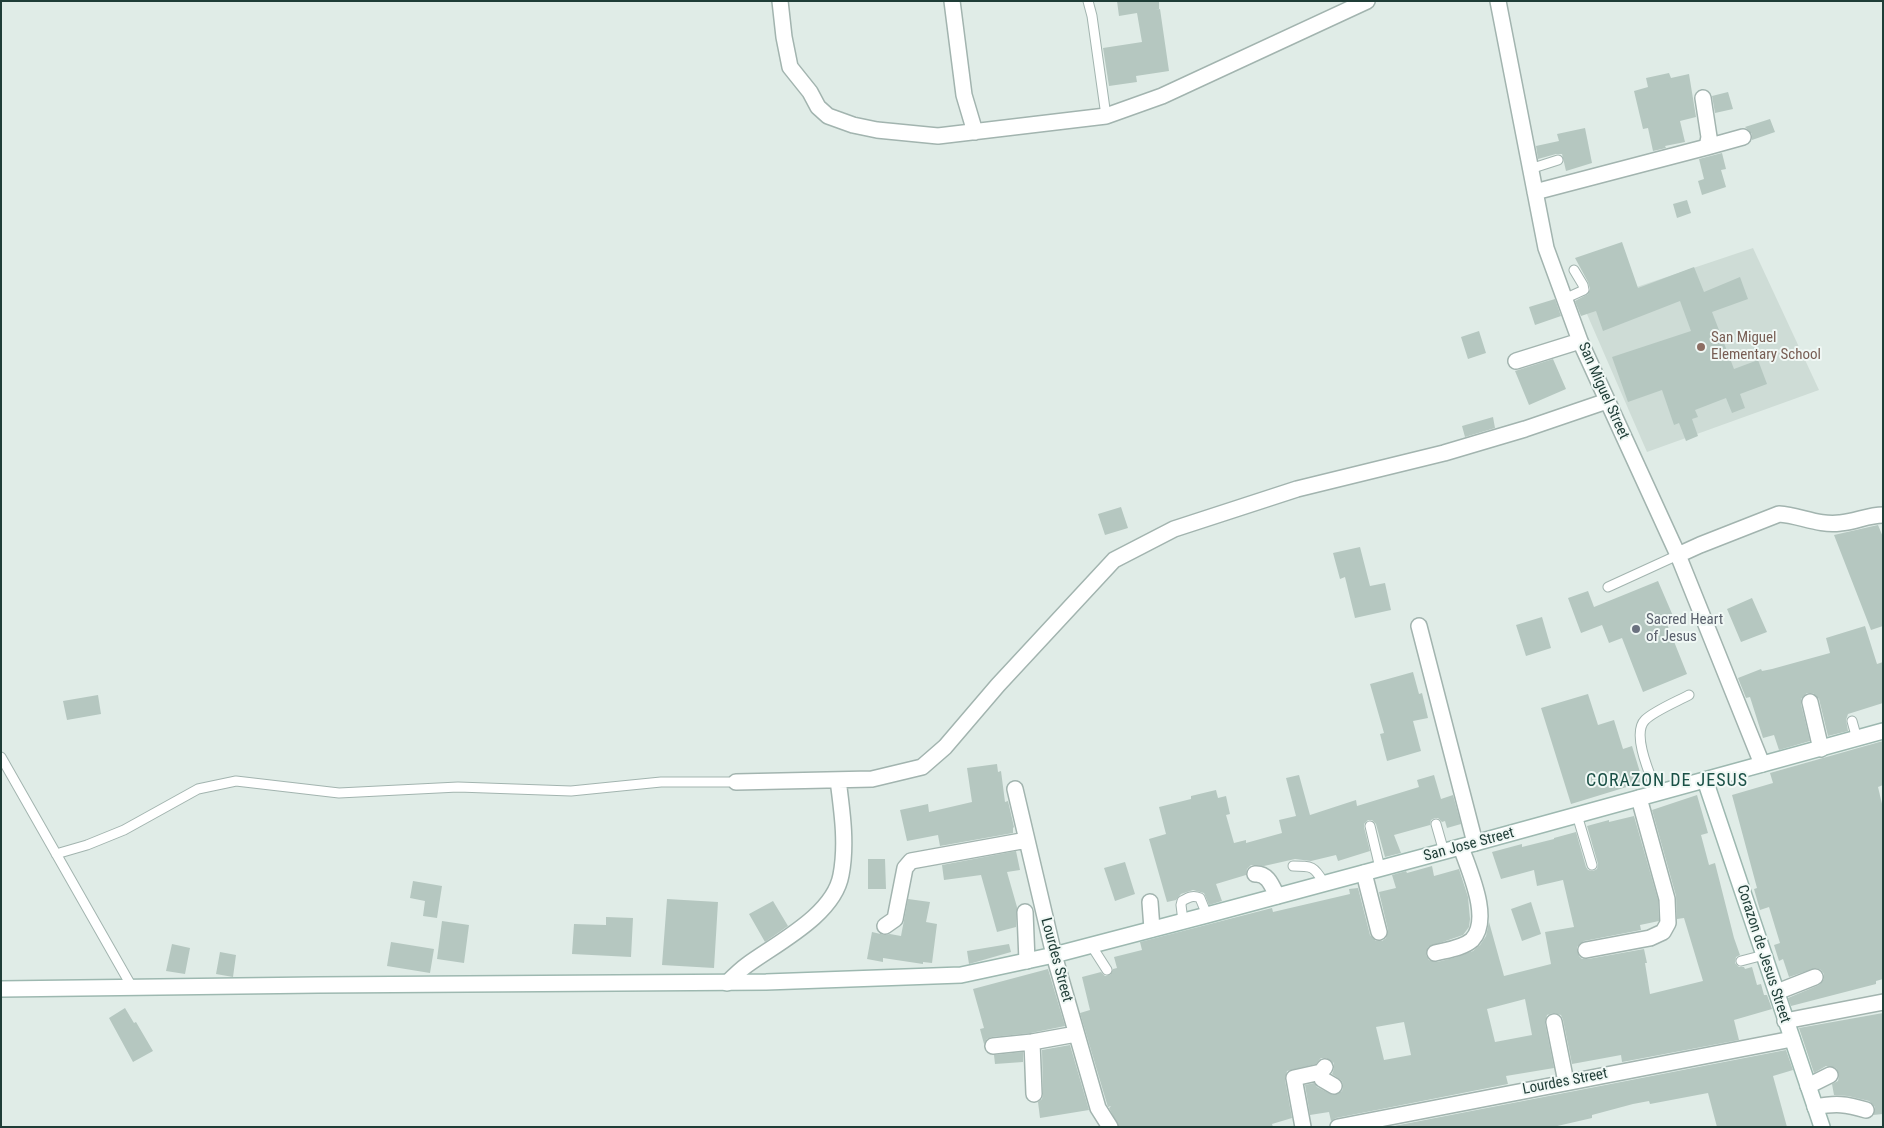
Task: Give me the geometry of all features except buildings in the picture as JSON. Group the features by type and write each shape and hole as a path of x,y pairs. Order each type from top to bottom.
{"street":[{"path":"780,1 790,67 810,92 818,107 828,116 853,125 906,134 938,136 1106,116 1162,96 1367,1"},
{"path":"952,1 964,95 974,132"},
{"name":"San Miguel Street","path":"1498,1 1546,248 1580,341 1678,555 1762,764"},
{"path":"1703,98 1710,137 1707,147"},
{"path":"1535,192 1743,137"},
{"path":"1516,361 1580,341"},
{"path":"736,782 872,779 922,767 945,747 998,685 1114,560 1174,529 1297,489 1444,453 1525,430 1607,401"},
{"path":"1678,555 1778,514 1821,523 1840,523 1883,515"},
{"path":"1418,626 1468,845 1481,912 1480,924 1471,941 1463,946 1435,953"},
{"path":"1810,702 1821,749"},
{"name":"San Jose Street","path":"1,989 727,983 961,975 1027,962 1324,884 1883,732"},
{"path":"727,983 744,966 788,937 822,910 832,897 841,876 844,839 838,780"},
{"name":"Corazon de Jesus Street","path":"1705,780 1822,1127"},
{"name":"Lourdes Street","path":"1015,789 1054,955 1076,1034 1098,1108 1110,1127"},
{"path":"1586,950 1650,938 1663,932 1668,923 1667,899 1639,798"},
{"path":"885,926 895,919 905,868 911,862 1027,840"},
{"path":"1364,873 1379,932"},
{"path":"1255,874 1264,876 1270,882 1277,896"},
{"path":"1150,902 1152,929"},
{"path":"1025,912 1027,962"},
{"path":"1777,992 1816,977"},
{"path":"1785,1021 1883,1002"},
{"path":"1554,1022 1566,1082"},
{"path":"993,1046 1032,1042 1076,1034"},
{"name":"Lourdes Street","path":"1338,1127 1792,1039"},
{"path":"1032,1042 1034,1094"},
{"path":"1304,1127 1294,1078 1323,1070 1322,1080 1334,1086"},
{"path":"1808,1086 1830,1075"},
{"path":"1815,1107 1836,1103 1866,1110"}],"lane":[{"path":"1088,1 1092,16 1106,116"},
{"path":"1530,169 1558,160"},
{"path":"1564,299 1584,290 1574,270"},
{"path":"1608,587 1678,555"},
{"path":"1657,794 1644,755 1640,730 1645,720 1689,696"},
{"path":"1852,722 1857,739"},
{"path":"1,757 132,987"},
{"path":"56,854 87,845 124,830 198,789 236,781 339,793 458,786 571,791 661,782 736,782"},
{"path":"1576,816 1592,865"},
{"path":"1436,824 1444,852"},
{"path":"1370,826 1380,868"},
{"path":"1293,866 1309,866 1316,870 1324,884"},
{"path":"1182,921 1182,900 1195,896 1200,898 1206,915"},
{"path":"1091,945 1107,970"},
{"path":"1741,961 1764,955"}],"shaded area":[{"name":"San Miguel Elementary School","path":"1753,248 1819,390 1647,452 1583,305"}],"place":[{"name":"San Miguel Elementary School","path":"1701,347"},
{"name":"Sacred Heart of Jesus","path":"1636,629"}],"district":[{"name":"CORAZON DE JESUS","path":"1667,781"}]}
